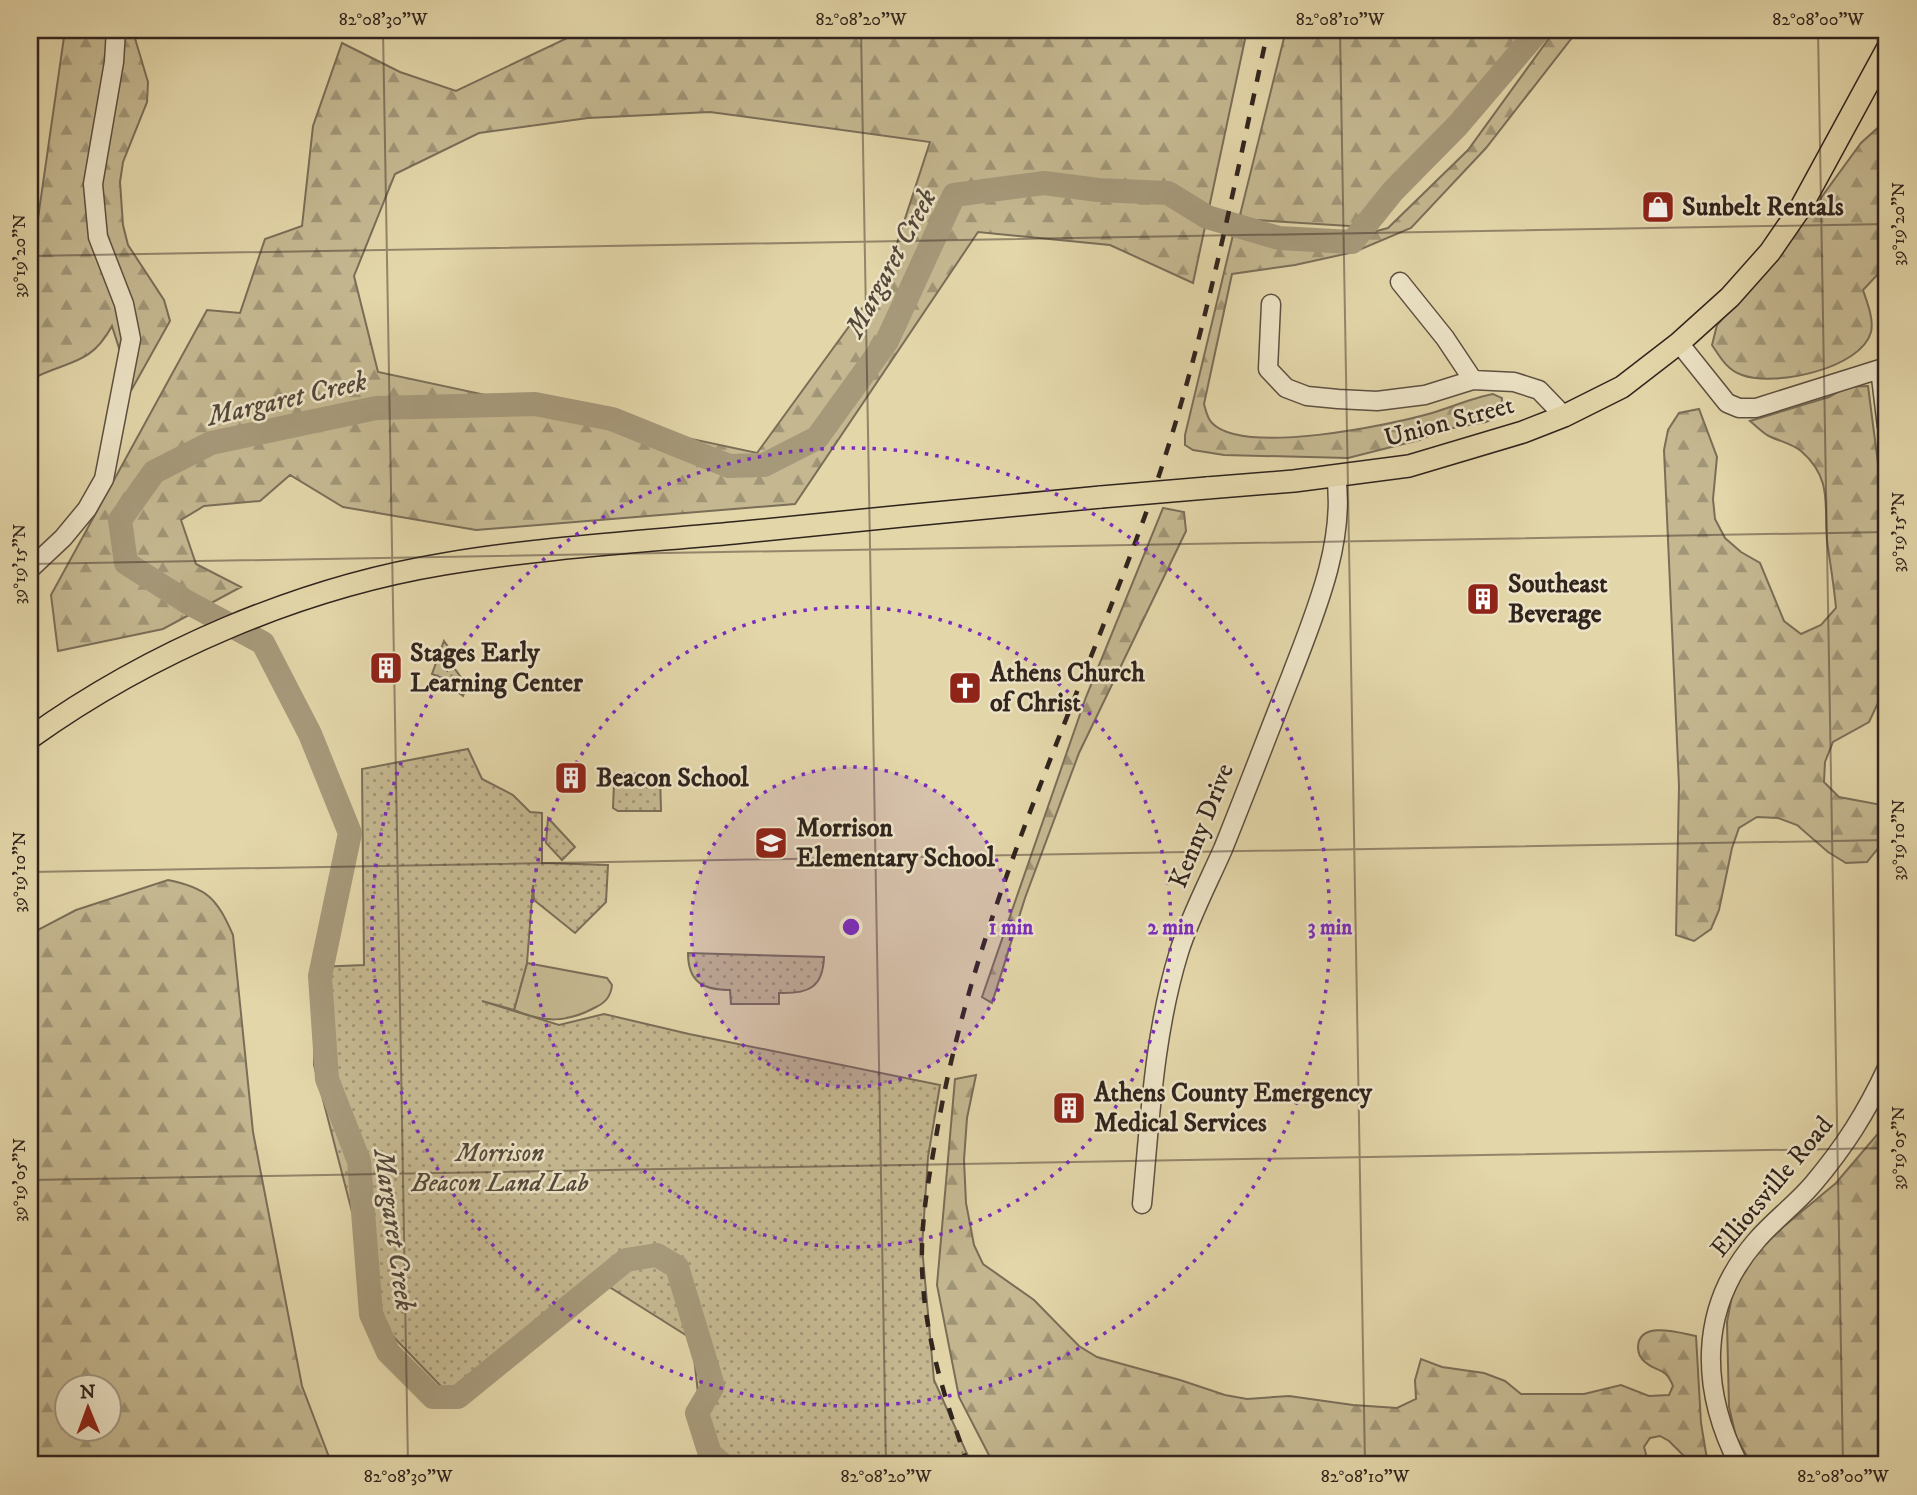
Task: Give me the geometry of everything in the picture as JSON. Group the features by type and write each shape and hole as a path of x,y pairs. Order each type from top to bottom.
{"main road":[{"name":"Union Street","path":"30,738 117,681 190,645 277,609 343,588 443,564 566,548 1336,476 1421,463 1469,450 1564,416 1622,387 1679,343 1730,297 1770,252 1801,207 1887,49"}],"street":[{"path":"30,569 79,519 104,479 131,339 124,304 97,237 93,184 114,62 116,30"},
{"path":"1400,282 1445,338 1473,380"},
{"path":"1271,304 1268,369 1286,388 1307,396 1377,401 1425,395 1473,380 1514,382 1539,390 1564,416"},
{"path":"1679,343 1727,403 1739,408 1756,408 1884,364 1887,427"},
{"name":"Kenny Drive","path":"1142,1203 1158,1045 1166,996 1180,948 1223,849 1323,588 1337,522 1339,498 1336,476"},
{"name":"Elliotsville Road","path":"1739,1465 1721,1424 1713,1391 1712,1332 1720,1298 1733,1271 1756,1240 1811,1186 1852,1136 1887,1068"}],"green space":[{"path":"65,30 127,30 134,35 148,82 147,102 123,162 120,182 123,225 128,245 164,300 170,321 132,389 112,326 104,339 86,356 30,380 30,274"},
{"path":"584,30 1247,30 1193,283 1110,245 978,232 795,504 476,530 343,507 290,475 260,501 204,506 181,520 196,564 241,587 163,629 58,651 51,595 207,310 240,313 265,239 302,226 313,126 342,43 400,72 456,91","holes":["710,112 930,142 887,274 757,453 378,372 354,276 395,174 479,133 588,118"]},
{"path":"1286,30 1530,30 1365,227 1239,219"},
{"path":"1555,30 1578,30 1486,148 1411,228 1354,252 1295,265 1232,274 1204,404 1212,423 1229,433 1254,437 1285,438 1352,430 1432,413 1493,394 1502,398 1501,409 1496,417 1486,422 1447,429 1419,440 1348,458 1224,455 1193,450 1185,445 1185,435 1233,235 1293,234 1338,241 1388,228 1468,150"},
{"path":"1882,124 1887,126 1887,270 1878,274 1863,290 1872,322 1871,332 1864,345 1851,356 1815,372 1774,379 1737,373 1724,363 1712,345 1717,325 1791,239 1861,143"},
{"path":"1868,386 1887,533 1887,612 1878,703 1869,722 1833,742 1825,762 1824,782 1839,797 1882,805 1879,847 1867,862 1846,863 1828,852 1797,825 1778,818 1757,817 1739,828 1719,910 1711,929 1694,941 1676,935 1679,786 1664,450 1668,430 1679,413 1699,409 1717,457 1713,499 1715,519 1725,538 1760,563 1784,621 1801,634 1821,625 1836,608 1823,485 1812,462 1801,451 1767,435 1750,421 1829,397 1847,387"},
{"path":"1163,508 1184,512 1186,531 1079,753 1025,898 992,1003 982,997 1086,697"},
{"path":"444,641 451,651 455,669 467,686 463,696 442,678 432,674"},
{"name":"Morrison Beacon Land Lab","path":"468,749 482,779 513,795 530,812 542,813 542,863 608,865 606,902 575,933 534,900 533,885 527,963 514,1010 482,1001 559,1025 604,1014 940,1085 928,1157 922,1247 934,1380 972,1465 717,1465 705,1457 692,1339 603,1283 461,1407 381,1324 314,1065 317,967 364,965 362,769"},
{"path":"624,773 660,775 661,811 618,811 613,808 614,783"},
{"path":"548,818 575,847 562,860 546,843"},
{"path":"168,880 202,891 222,912 233,935 253,1132 302,1386 332,1465 30,1465 30,934 76,910"},
{"path":"688,953 824,957 821,976 817,982 806,990 779,993 779,1004 731,1004 730,990 705,986 694,977"},
{"path":"527,963 607,978 612,985 610,993 602,1003 575,1016 545,1019 525,1014 514,1010"},
{"path":"976,1075 967,1118 964,1160 966,1203 974,1245 983,1264 1034,1300 1079,1346 1097,1357 1247,1399 1289,1396 1397,1408 1416,1399 1415,1380 1421,1359 1442,1367 1484,1373 1505,1381 1521,1394 1584,1394 1621,1385 1649,1396 1669,1395 1673,1386 1670,1380 1643,1360 1638,1347 1645,1333 1661,1330 1680,1333 1696,1336 1701,1423 1708,1465 1693,1465 1669,1441 1660,1436 1650,1438 1644,1447 1649,1465 994,1465 959,1397 937,1285 955,1079"},
{"path":"1887,1123 1887,1465 1752,1465 1736,1437 1729,1407 1727,1322 1734,1285 1759,1247 1836,1183"}],"waterway":[{"name":"Margaret Creek","path":"723,1465 710,1454 697,1413 713,1386 677,1267 657,1255 626,1260 458,1397 433,1397 388,1352 371,1314 359,1161 327,1079 320,976 350,833 310,734 263,643 187,602 126,563 120,520 154,472 211,443 376,408 535,404 612,419 729,466 764,465 817,438 887,341 954,195 1044,183 1098,190 1168,193 1207,217 1279,238 1352,242 1393,191 1458,125 1539,30"}],"railway":[{"path":"968,1465 935,1358 922,1275 924,1214 939,1120 956,1043 1001,892 1163,464 1198,342 1268,30"}],"place":[{"name":"Sunbelt Rentals","path":"1658,207"},
{"name":"Southeast Beverage","path":"1483,599"},
{"name":"Stages Early Learning Center","path":"386,668"},
{"name":"Athens Church of Christ","path":"965,688"},
{"name":"Beacon School","path":"571,778"},
{"name":"Morrison Elementary School","path":"771,843"},
{"name":"Athens County Emergency Medical Services","path":"1069,1108"}]}
